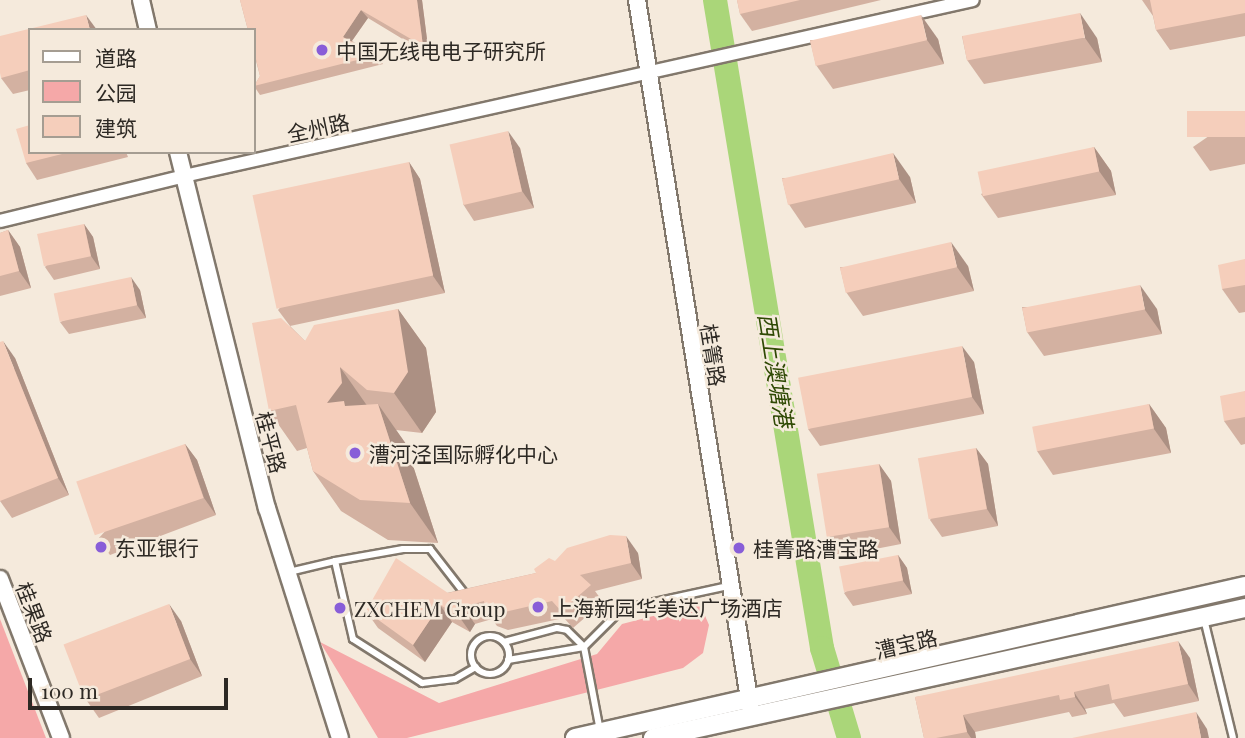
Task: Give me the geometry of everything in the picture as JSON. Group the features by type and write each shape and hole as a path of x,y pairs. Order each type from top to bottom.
{"main road":[{"name":"漕宝路","path":"576,738 814,696 1245,586"},
{"name":"漕宝路","path":"861,685 1245,608"},
{"name":"漕宝路","path":"653,738 751,709"}],"street":[{"name":"桂箐路","path":"637,0 646,75 751,709"},
{"name":"全州路","path":"0,221 184,176 697,64 973,0"},
{"name":"桂平路","path":"178,154 287,573 340,738"},
{"name":"桂果路","path":"0,579 61,738"}],"lane":[{"path":"287,573 402,549 430,549 472,603"},
{"path":"335,561 353,639 422,683 455,679 476,667 494,673 508,660 584,647 622,609 730,586"},
{"path":"1204,617 1233,738"},
{"path":"482,627 485,636"},
{"path":"485,636 504,642 557,628 567,630 584,647 600,733"},
{"path":"476,667 471,649 485,636"},
{"path":"504,642 508,660"}],"green space":[{"path":"700,604 709,625 703,653 683,668 407,738 378,738 320,642 439,703 597,654 622,624"},
{"path":"0,619 46,738 0,738"}],"building":[{"name":"中国无线电电子研究所","path":"240,0 417,0 423,46 361,10 343,37 377,55 256,85 260,76 256,59 256,28 247,28"},
{"path":"737,0 800,0 740,14"},
{"path":"1150,0 1245,0 1245,13 1156,30"},
{"path":"1080,13 1085,38 967,60 962,36"},
{"path":"86,15 89,28 33,28"},
{"path":"921,15 927,40 816,66 810,41"},
{"path":"28,29 28,71 1,78 0,36"},
{"path":"1187,111 1245,111 1245,137 1187,137"},
{"path":"28,126 28,154 62,154 26,163 16,129"},
{"path":"508,131 522,191 463,205 450,144"},
{"path":"1094,147 1099,171 983,196 978,172"},
{"path":"893,153 899,179 788,205 782,179"},
{"path":"409,162 433,275 277,309 252,195"},
{"path":"84,224 91,256 44,266 37,234"},
{"path":"8,230 19,271 0,276 0,233"},
{"path":"951,242 957,267 846,293 840,268"},
{"path":"1245,259 1245,285 1222,289 1218,265"},
{"path":"131,277 137,305 60,322 54,293"},
{"path":"1140,285 1145,310 1027,332 1022,308"},
{"path":"398,309 408,372 394,393 367,390 340,367 342,383 327,403 344,401 345,406 378,404 410,503 360,500 313,471 296,405 269,411 252,323 281,318 305,341 314,325"},
{"path":"3,341 58,478 0,501 0,342"},
{"path":"962,346 972,397 808,429 798,378"},
{"path":"1245,391 1245,417 1224,421 1220,396"},
{"path":"1149,404 1154,429 1037,451 1032,427"},
{"path":"185,444 204,498 95,535 76,481"},
{"path":"976,448 987,509 929,519 918,458"},
{"path":"879,464 889,527 827,537 817,474"},
{"path":"610,535 626,536 631,563 580,575 591,585 561,611 552,601 496,614 485,609 484,601 463,607 458,615 440,605 413,645 366,611 396,558 448,593 536,573 534,569 549,558 555,561 567,548"},
{"path":"898,555 903,581 844,592 839,566"},
{"path":"169,604 190,659 85,700 64,644"},
{"path":"1178,641 1188,684 1112,700 1109,684 1074,692 1075,697 1060,700 1059,695 963,715 967,732 924,738 915,697"},
{"path":"1196,712 1201,738 1072,738"}],"waterway":[{"name":"西上澳塘港","path":"715,0 822,648 849,738"}],"place":[{"name":"中国无线电电子研究所","path":"322,50"},
{"name":"漕河泾国际孵化中心","path":"355,453"},
{"name":"东亚银行","path":"101,547"},
{"name":"桂箐路漕宝路","path":"739,548"},
{"name":"上海新园华美达广场酒店","path":"538,607"},
{"name":"ZXCHEM Group","path":"340,608"}]}
